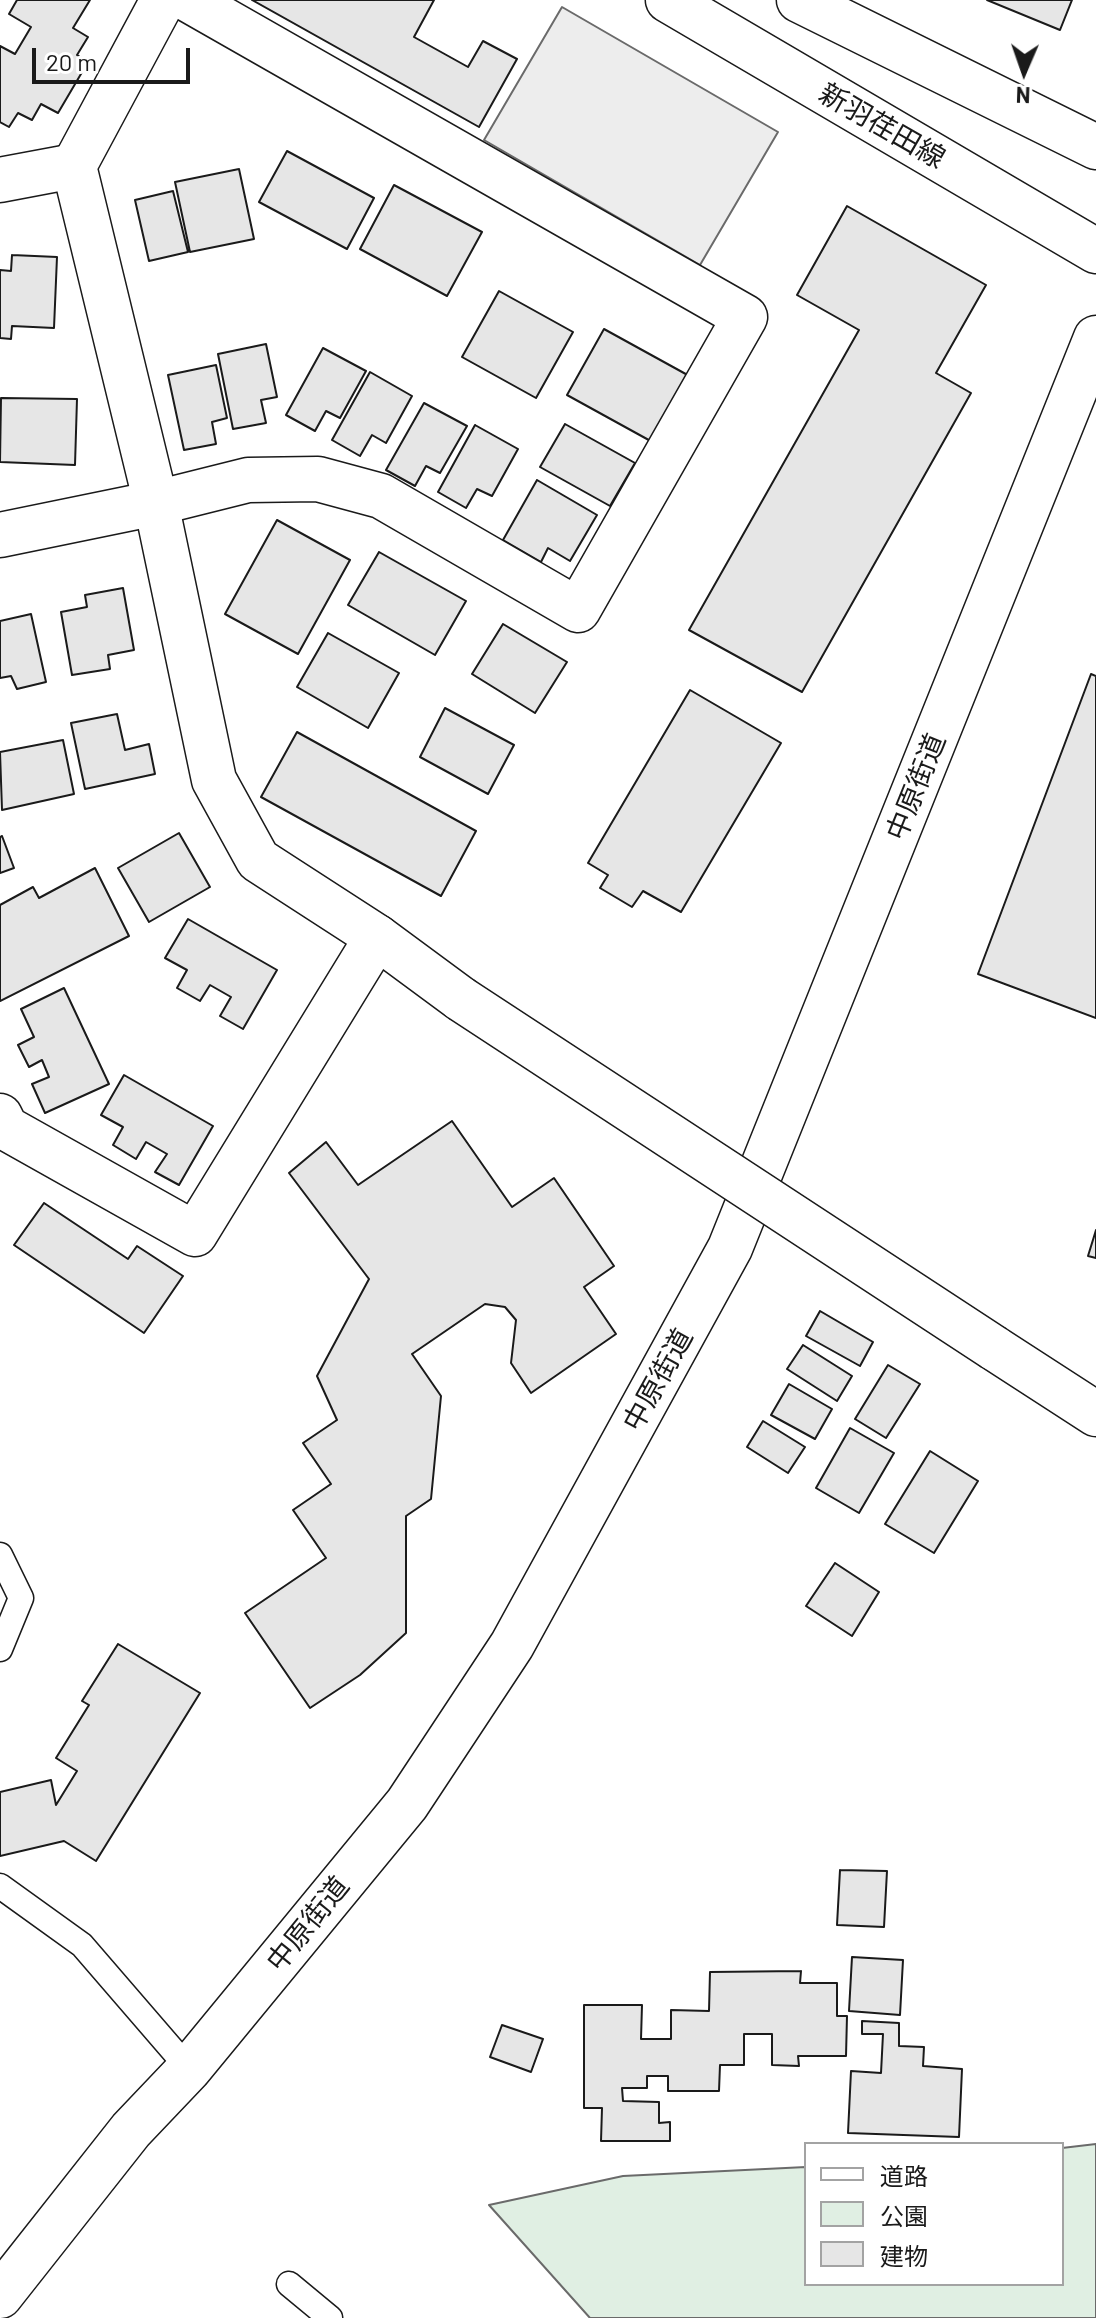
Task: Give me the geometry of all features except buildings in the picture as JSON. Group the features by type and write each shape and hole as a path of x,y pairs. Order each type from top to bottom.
{"street":[{"path":"163,0 74,166 156,503 214,780 258,860 377,937 461,999 1096,1414"},
{"path":"0,535 156,503 248,480 318,479 381,496 578,610 745,317 189,0"},
{"name":"新羽荏田線","path":"668,0 1096,251"},
{"path":"799,0 1096,147"},
{"path":"0,180 74,166"},
{"name":"中原街道","path":"0,2296 131,2130 189,2069 407,1804 503,1658 730,1248 1096,338"},
{"path":"2,1127 195,1234 377,937"}],"lane":[{"path":"0,1555 21,1598 0,1649"},
{"path":"0,1886 82,1945 189,2069"},
{"path":"289,2284 330,2318"}],"green space":[{"path":"1096,2144 1096,2318 590,2318 489,2205 623,2176 804,2167 804,2286 1064,2286 1064,2148"}],"shaded area":[{"path":"562,7 778,132 700,265 484,140"}]}
